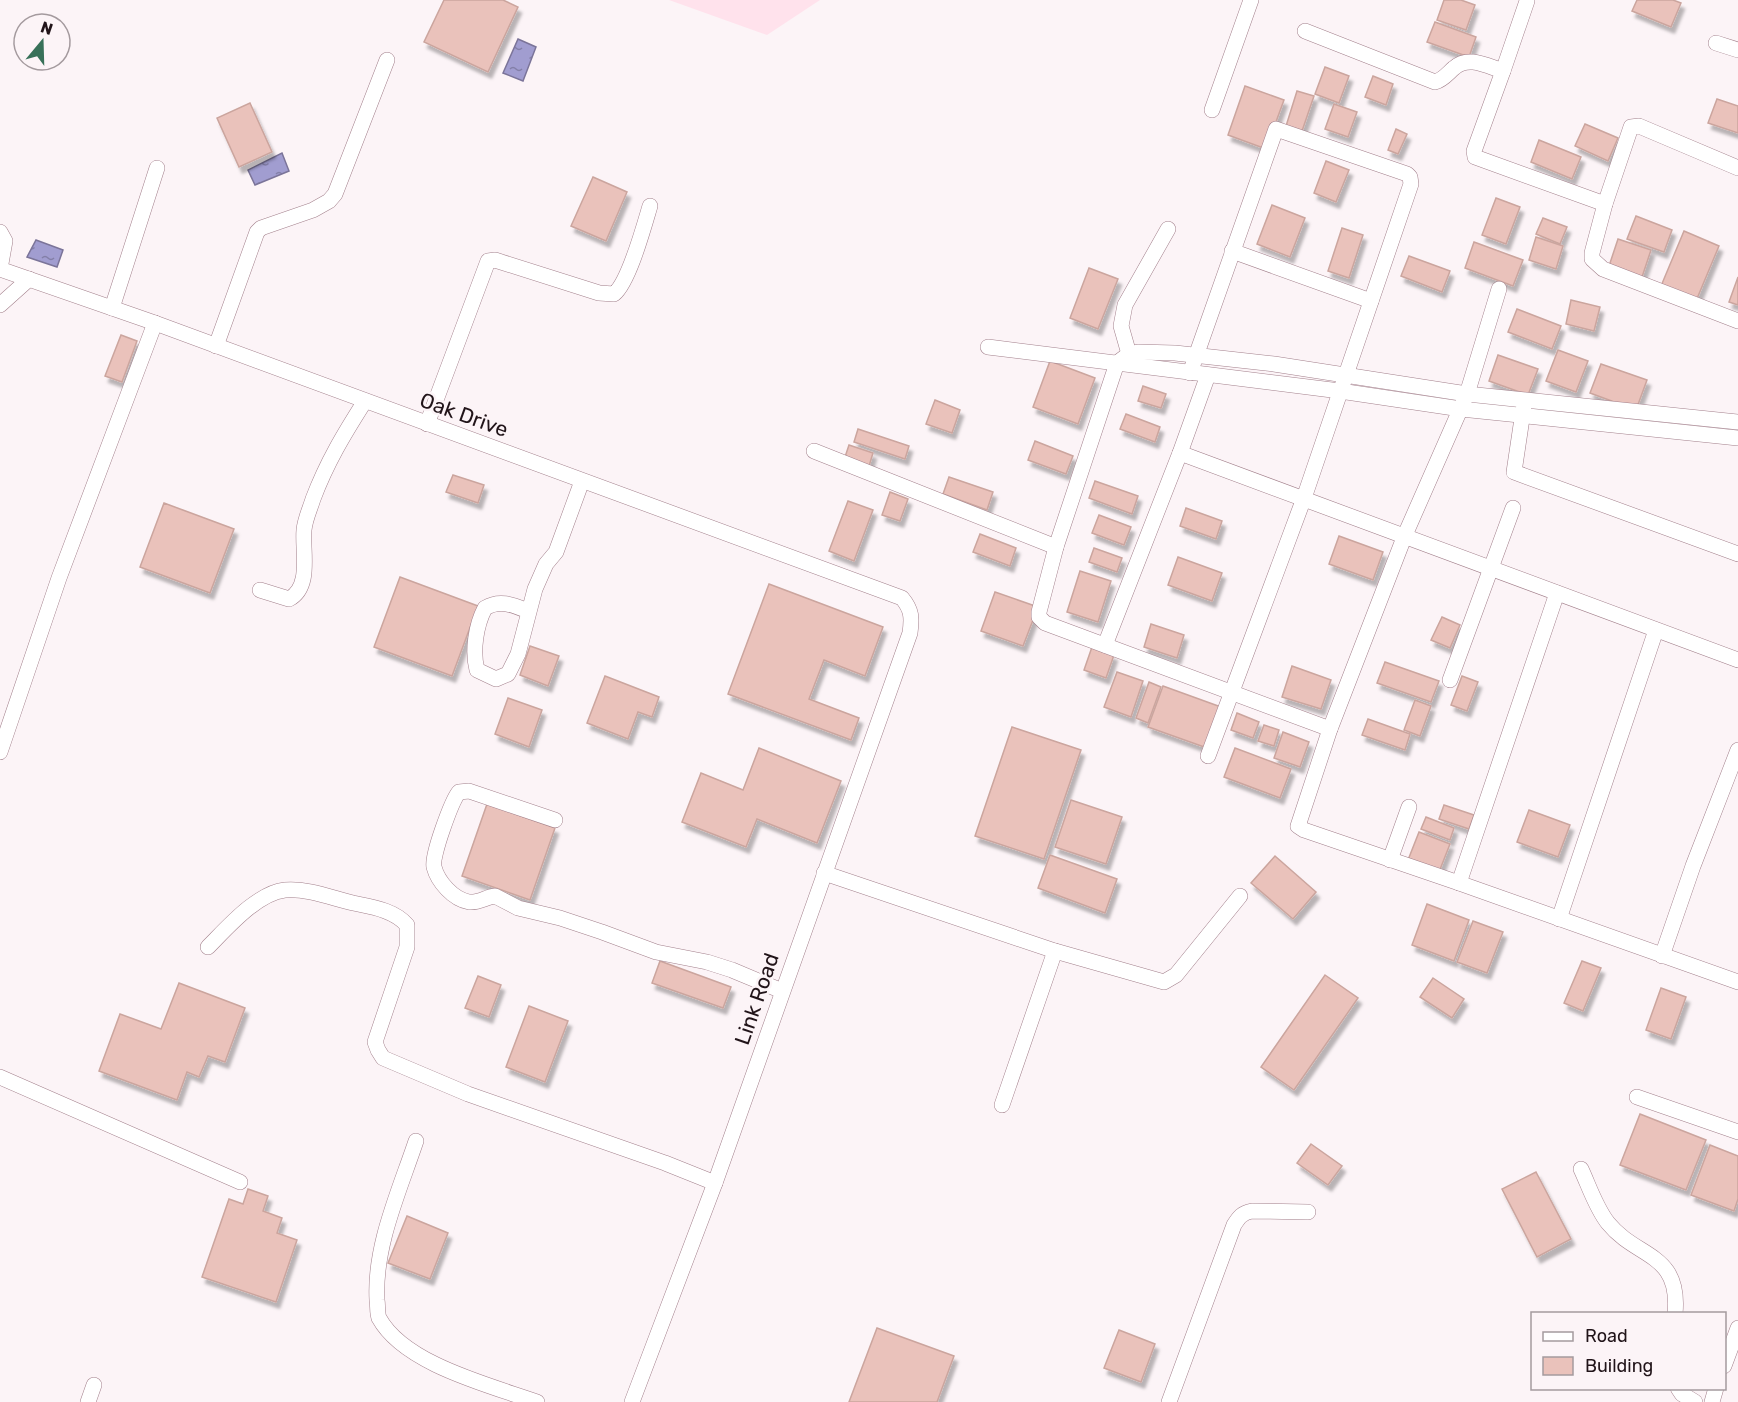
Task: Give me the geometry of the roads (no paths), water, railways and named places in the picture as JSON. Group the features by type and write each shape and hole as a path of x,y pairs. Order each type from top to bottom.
{"street":[{"path":"1212,110 1251,0"},
{"path":"1527,1 1474,151 1475,157 1605,204"},
{"path":"1305,31 1435,82 1441,80 1458,64 1466,61 1503,71"},
{"path":"1716,43 1738,50"},
{"path":"216,346 257,232 261,228 324,205 335,194 387,60"},
{"path":"1738,168 1635,125 1628,130 1592,253 1592,259 1596,265 1633,282 1738,321"},
{"path":"1190,373 1277,128 1410,177 1410,184 1304,498 1208,756"},
{"path":"112,308 157,168"},
{"path":"427,424 488,261 495,260 599,293 614,294 620,290 626,277 650,206"},
{"path":"1168,229 1125,305 1121,326 1123,359 1056,548 1039,617 1045,623 1330,729"},
{"path":"0,232 5,240 0,268"},
{"path":"1232,252 1371,302"},
{"name":"Oak Drive","path":"0,268 902,598 910,607"},
{"path":"0,305 29,279"},
{"path":"1499,289 1467,394 1405,535 1330,729 1297,822 1298,826 1738,982"},
{"path":"0,752 3,733 59,578 155,323"},
{"path":"988,347 1020,353 1123,359 1190,373 1340,391 1461,409 1524,407 1738,422"},
{"path":"1123,359 1138,352 1196,356 1346,375 1467,394 1524,407 1738,438"},
{"path":"1105,645 1208,375"},
{"path":"260,590 290,599 300,590 304,566 303,538 306,520 329,459 365,401"},
{"path":"1524,407 1514,472 1738,554"},
{"path":"814,451 1056,548"},
{"path":"1180,453 1738,660"},
{"path":"528,611 507,603 495,603 485,608 473,656 477,670 496,678 508,674 519,654 535,589 546,564 560,542 582,481"},
{"path":"1450,680 1513,508"},
{"path":"1459,883 1557,593"},
{"name":"Link Road","path":"632,1402 715,1184 910,633 912,618 910,607"},
{"path":"1559,919 1656,630"},
{"path":"1662,956 1693,866 1738,750"},
{"path":"555,820 469,791 459,792 455,796 444,826 433,860 434,867 452,894 460,899 475,902 495,896 518,908 602,932 656,952 707,962 732,970 782,991"},
{"path":"1390,860 1409,807"},
{"path":"824,873 1056,951 1164,982 1176,975 1240,896"},
{"path":"208,947 252,906 267,896 284,890 307,892 386,911 400,917 407,925 407,947 375,1042 383,1058 468,1094 715,1184"},
{"path":"1002,1105 1056,951"},
{"path":"0,1077 240,1182"},
{"path":"1637,1097 1738,1132"},
{"path":"416,1141 383,1241 376,1279 378,1316 400,1344 433,1364 537,1402"},
{"path":"1581,1169 1606,1221 1622,1237 1646,1252 1666,1269 1673,1282 1677,1299 1675,1312"},
{"path":"1169,1402 1234,1225 1239,1217 1252,1211 1308,1212"},
{"path":"1726,1364 1734,1351 1738,1328"},
{"path":"88,1402 94,1385"},
{"path":"1679,1390 1682,1395 1695,1402"}],"water":[{"path":"518,39 536,47 523,81 503,73"},
{"path":"282,153 289,171 255,185 248,170"},
{"path":"36,240 63,250 57,267 27,257"}]}
